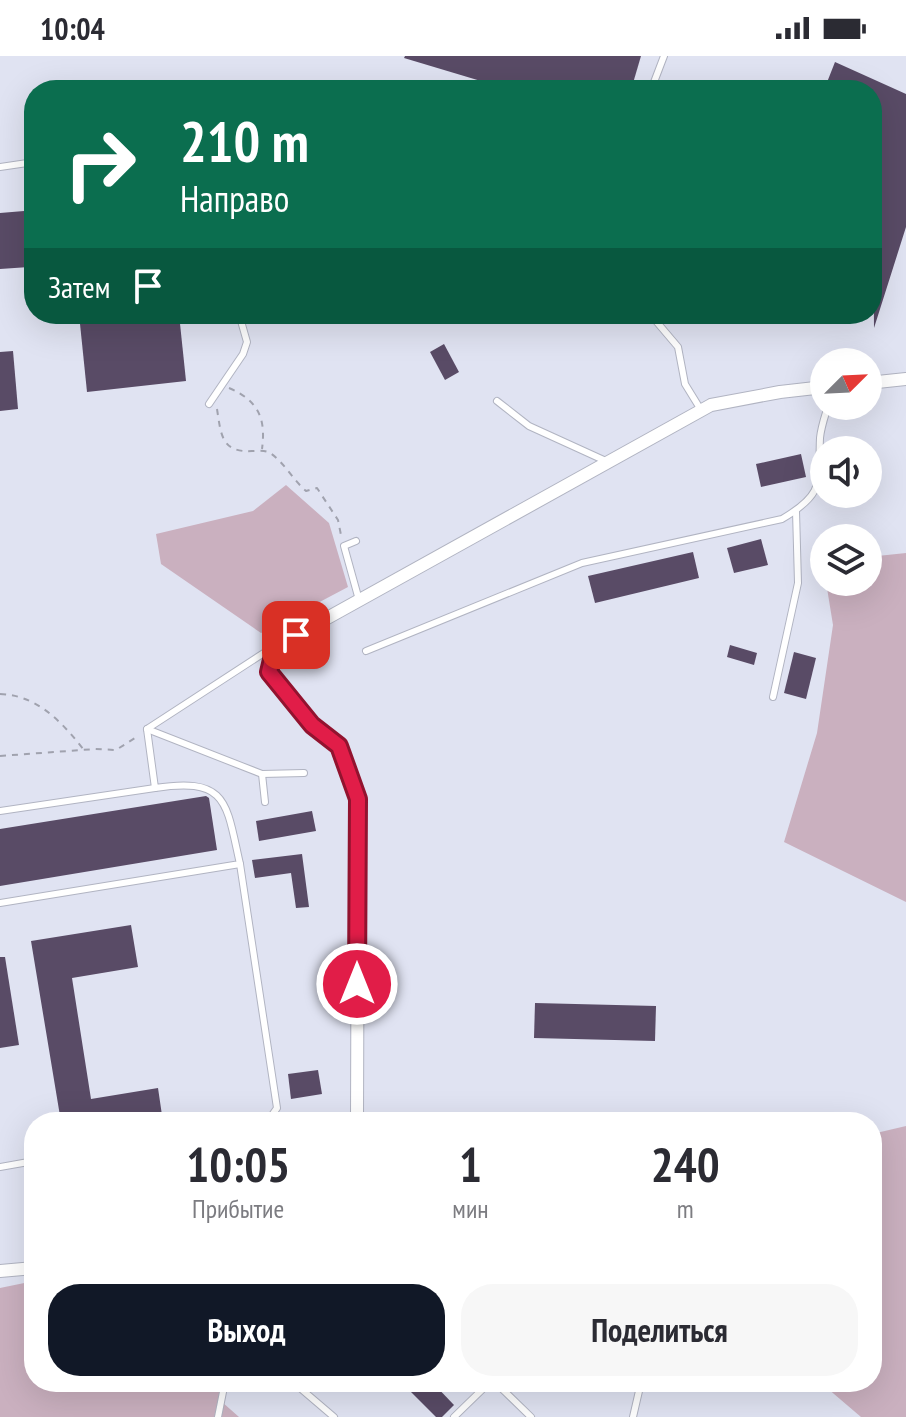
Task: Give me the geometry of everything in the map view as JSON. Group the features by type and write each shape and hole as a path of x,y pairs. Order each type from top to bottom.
{"street":[{"path":"882,382 906,379"},
{"path":"357,1112 358,799 339,746 312,725 269,672 275,647 711,405 810,389"},
{"path":"0,1271 24,1269"}],"lane":[{"path":"655,80 664,56"},
{"path":"0,167 24,163"},
{"path":"209,404 243,354 247,342 242,324"},
{"path":"658,324 678,347 685,384 701,410"},
{"path":"497,401 529,426 608,462"},
{"path":"366,651 582,563 782,519 796,511 818,488 820,436 824,420"},
{"path":"773,697 798,583 796,511"},
{"path":"356,541 344,546 359,600"},
{"path":"147,729 275,647"},
{"path":"147,729 262,774 304,773"},
{"path":"147,729 155,788"},
{"path":"262,774 265,802"},
{"path":"0,811 155,788 197,784 212,790 228,810 240,864 277,1108 274,1112"},
{"path":"0,903 240,864"},
{"path":"0,1167 24,1163"},
{"path":"218,1417 223,1392"},
{"path":"305,1392 334,1417"},
{"path":"454,1417 482,1392"},
{"path":"504,1392 531,1417"},
{"path":"633,1417 639,1392"}],"path":[{"path":"222,385 240,393 260,411 265,430 262,451"},
{"path":"214,396 226,445 235,451 270,453 306,491 317,488 338,520 344,546"},
{"path":"0,694 15,694 39,703 84,750"},
{"path":"0,756 116,750 147,729"}],"shaded area":[{"path":"286,485 329,523 348,587 261,633 161,564 156,534 253,511"},
{"path":"906,553 906,902 784,842 817,733 833,625 828,596 882,596 882,556"},
{"path":"906,1126 906,1417 861,1417 832,1392 882,1392 882,1132"},
{"path":"24,1283 24,1392 222,1392 222,1402 239,1417 0,1417 0,1288"}],"building":[{"path":"641,56 634,80 478,80 404,58"},
{"path":"835,62 875,80 828,80"},
{"path":"882,83 906,94 906,227 882,303"},
{"path":"24,211 24,267 0,269 0,213"},
{"path":"80,324 180,324 186,381 87,392"},
{"path":"444,344 459,372 445,380 430,352"},
{"path":"13,351 18,409 0,411 0,352"},
{"path":"801,454 806,477 761,487 756,464"},
{"path":"761,539 768,565 734,573 727,548"},
{"path":"693,552 699,578 595,603 588,576"},
{"path":"730,645 757,653 754,665 727,657"},
{"path":"794,652 816,658 806,699 784,693"},
{"path":"206,796 209,798 217,850 0,886 0,829"},
{"path":"312,811 316,831 259,841 256,821"},
{"path":"302,854 309,907 296,908 291,873 255,878 252,860"},
{"path":"131,925 138,967 72,978 91,1099 158,1088 162,1112 59,1112 31,941"},
{"path":"0,957 5,957 19,1045 0,1048"},
{"path":"535,1003 656,1006 655,1041 534,1038"},
{"path":"318,1070 322,1094 291,1099 288,1074"},
{"path":"411,1392 442,1392 454,1405 442,1417 436,1417"}],"route":[{"path":"296,635 275,647 269,672 312,725 339,746 358,799 357,984"}]}
